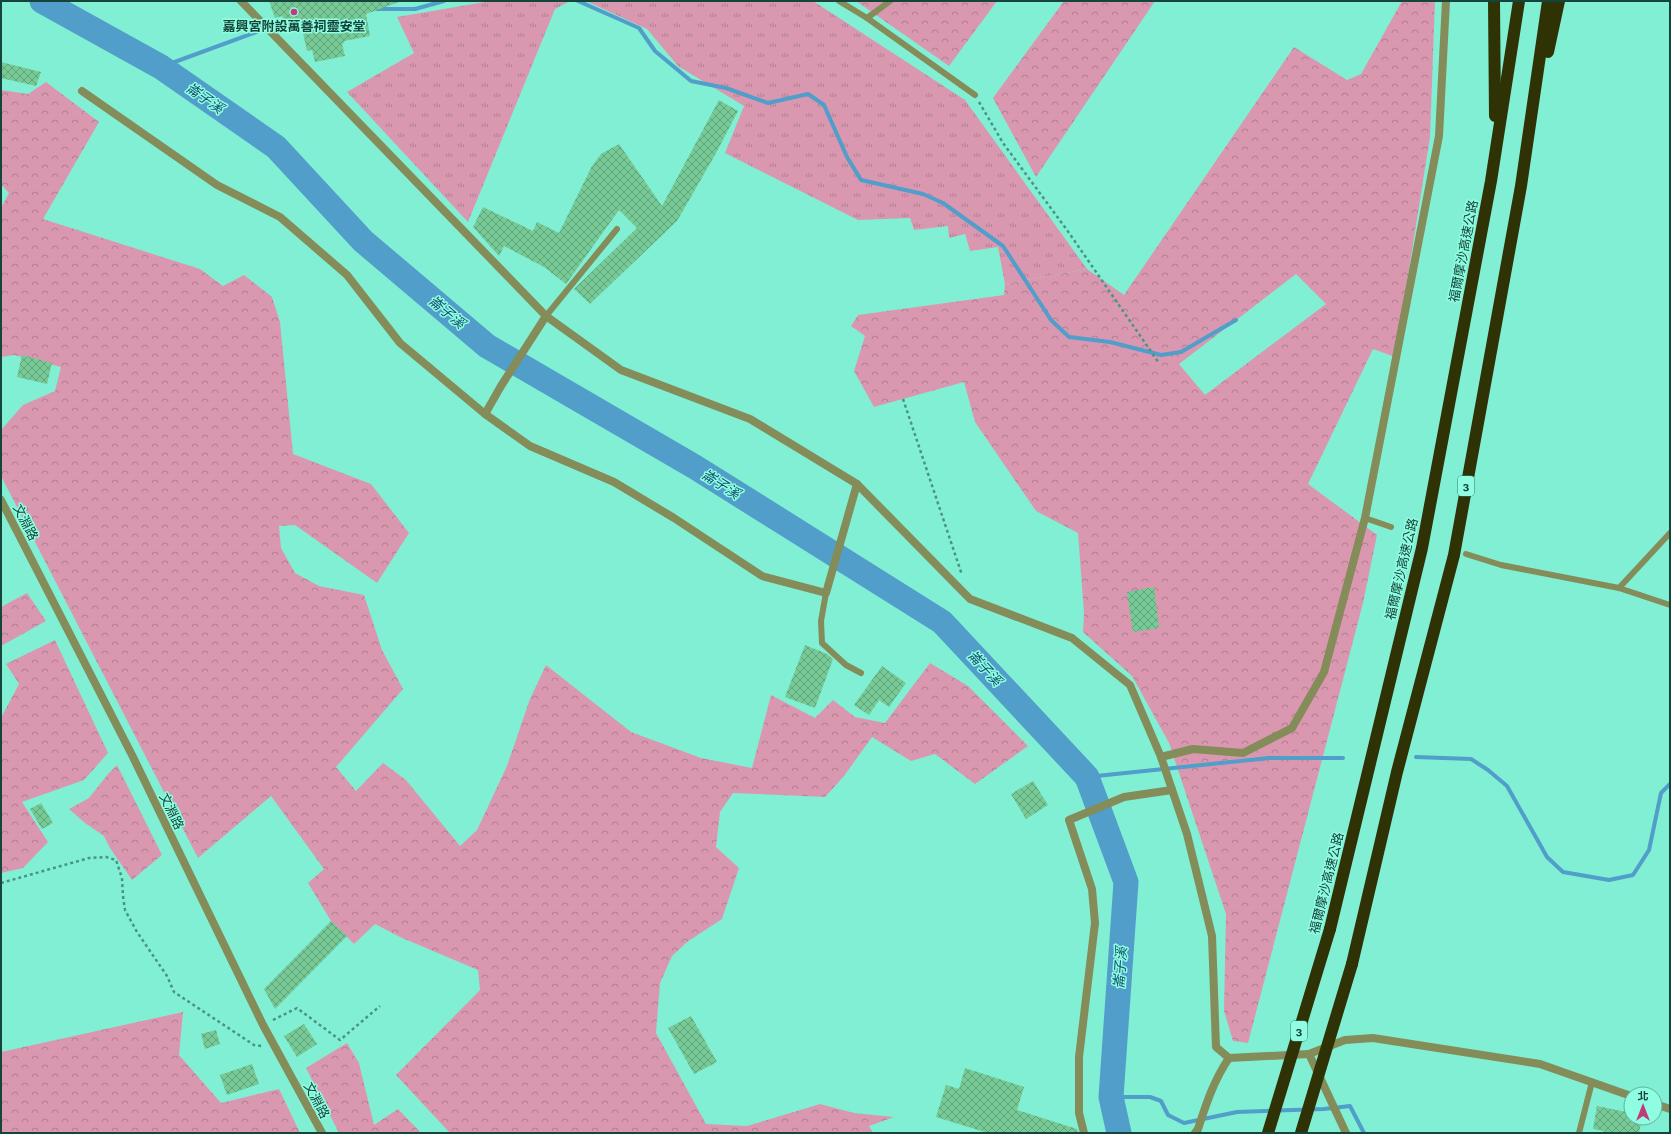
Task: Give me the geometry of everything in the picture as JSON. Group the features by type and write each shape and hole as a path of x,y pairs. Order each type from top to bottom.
{"highway":[{"path":"1494,1 1496,149"},
{"name":"福爾摩沙高速公路","path":"1268,1133 1330,929 1422,548 1496,149 1519,1"},
{"name":"3","path":"1301,1133 1352,964 1397,772 1454,555 1521,186 1548,1"},
{"path":"1525,151 1560,1"}],"street":[{"path":"242,1 546,316 621,370 750,419 857,484 970,599 1072,638 1130,685 1161,757 1187,834 1212,936 1216,1047 1229,1058 1309,1054 1345,1040 1373,1038 1540,1064 1623,1093"},
{"path":"1161,757 1193,749 1243,753 1292,728 1324,672 1365,518 1439,136 1446,1"},
{"path":"82,91 217,185 280,217 347,276 400,342 485,414 530,446 614,482 674,518 762,576 826,593 857,484"},
{"path":"485,414 501,386 546,316"},
{"name":"文淵路","path":"1,500 132,755 263,1025 322,1133"},
{"path":"1084,1133 1079,1113 1079,1057 1094,923 1092,889 1070,820 1124,797 1172,790"},
{"path":"1309,1054 1346,1133"},
{"path":"1195,1133 1198,1129 1210,1093 1220,1071 1229,1058"}],"lane":[{"path":"838,1 867,18 974,95"},
{"path":"867,18 890,1"},
{"path":"546,316 617,229"},
{"path":"1365,518 1391,527"},
{"path":"1619,588 1670,533"},
{"path":"1466,554 1501,565 1619,588 1670,605"},
{"path":"826,593 821,621 822,643 846,665 861,673"},
{"path":"1579,1133 1592,1082"}],"path":[{"path":"974,95 1003,143 1067,230 1159,363"},
{"path":"904,399 963,576"},
{"path":"1,883 89,858 106,857 116,860 122,878 123,896 126,910 137,932 167,976 174,992 254,1045 275,1046"},
{"path":"263,1025 297,1008 340,1040 380,1006"}],"green space":[{"path":"491,1 570,1 555,9 468,222 347,92 414,53 397,17"},
{"path":"586,1 813,1 965,100 1087,269 1005,284 998,247 970,251 965,234 949,238 948,226 914,230 910,218 858,220 725,153 744,106 678,66 647,29"},
{"path":"856,1 997,1 949,66"},
{"path":"1064,1 1155,1 1036,177 993,98"},
{"path":"1402,1 1435,1 1430,137 1395,357 1373,349 1308,484 1377,535 1363,603 1248,1043 1233,1041 1224,1011 1226,914 1169,743 1132,676 1083,632 1084,613 1078,533 1036,511 975,422 964,382 874,407 854,371 865,336 851,326 858,315 1004,295 1005,284 1087,269 1124,295 1294,47 1347,80 1361,74","holes":["1296,274 1326,304 1205,395 1179,364"]},
{"path":"46,82 99,122 43,219 200,269 223,286 244,275 272,297 280,322 293,454 371,484 409,533 377,583 295,525 279,526 281,548 295,573 319,586 364,595 382,650 403,689 336,767 356,791 383,763 406,780 460,846 477,830 507,766 530,699 546,665 631,732 701,758 752,768 771,695 815,718 833,700 855,717 885,723 930,663 968,686 1028,746 975,784 935,754 911,761 872,737 844,776 825,797 733,793 720,812 716,847 739,868 722,919 687,942 672,956 660,983 656,1033 706,1124 747,1126 820,1104 854,1113 894,1117 869,1126 873,1133 450,1133 396,1075 480,990 478,970 400,937 375,924 354,944 331,921 308,883 324,869 271,796 198,858 1,476 1,430 23,405 55,391 61,367 14,355 1,357 1,208 9,193 1,184 1,90 28,94"},
{"path":"27,593 46,621 1,646 1,607"},
{"path":"55,640 108,753 84,780 22,802 48,842 23,868 1,873 1,718 19,684 6,664"},
{"path":"117,765 162,855 132,880 110,848 104,836 85,823 69,809 89,798"},
{"path":"183,1012 179,1055 221,1103 279,1089 300,1133 1,1133 1,1052"},
{"path":"347,1043 359,1063 374,1125 398,1109 421,1133 339,1133 306,1068"}],"building":[{"path":"269,1 399,2 366,14 370,36 344,41 342,44 345,56 315,62 312,50 307,51 301,24 287,29 282,16 275,18"},
{"path":"1,62 41,72 36,86 1,78"},
{"path":"719,100 738,111 715,155 677,221 590,304 574,289 637,228 619,210 566,284 544,267 504,246 499,256 473,227 483,207 533,231 537,222 559,233 592,166 601,154 619,144 662,206"},
{"path":"22,355 52,363 47,384 17,377"},
{"path":"1154,587 1159,628 1133,632 1127,592"},
{"path":"805,645 827,654 833,659 815,708 785,697"},
{"path":"882,666 906,683 889,707 879,700 869,715 854,705"},
{"path":"1033,781 1048,805 1026,819 1011,794"},
{"path":"41,803 53,823 42,829 30,809"},
{"path":"331,921 347,936 275,1009 264,989"},
{"path":"691,1016 717,1062 694,1074 668,1028"},
{"path":"304,1024 317,1044 297,1057 284,1036"},
{"path":"216,1030 220,1044 205,1049 201,1034"},
{"path":"252,1064 259,1084 227,1095 220,1075"},
{"path":"965,1068 1024,1087 1017,1110 1077,1129 1078,1133 988,1133 936,1117 946,1085 959,1089"},
{"path":"1597,1106 1623,1111 1623,1126 1640,1126 1639,1133 1604,1133 1604,1131 1593,1129"}],"waterway":[{"name":"崙子溪","path":"42,1 161,67 276,147 363,241 487,346 695,467 942,622 1087,777 1126,882 1111,1097 1119,1133"},
{"path":"375,9 415,9 444,1"},
{"path":"578,1 639,28 655,51 691,81 726,88 768,103 808,94 824,105 847,157 861,180 923,194 943,203 1003,246 1051,320 1069,337 1110,342 1161,355 1181,352 1236,320"},
{"path":"161,67 262,30 290,24"},
{"path":"1416,757 1471,759 1488,770 1507,786 1547,857 1563,872 1609,880 1633,875 1649,850 1661,793 1670,784"},
{"path":"1087,777 1269,758 1343,758"},
{"path":"1111,1097 1150,1097 1161,1101 1168,1115 1184,1123 1237,1112 1324,1109 1350,1106 1364,1133"}],"place":[{"name":"嘉興宮附設萬善祠靈安堂","path":"294,12"}]}
